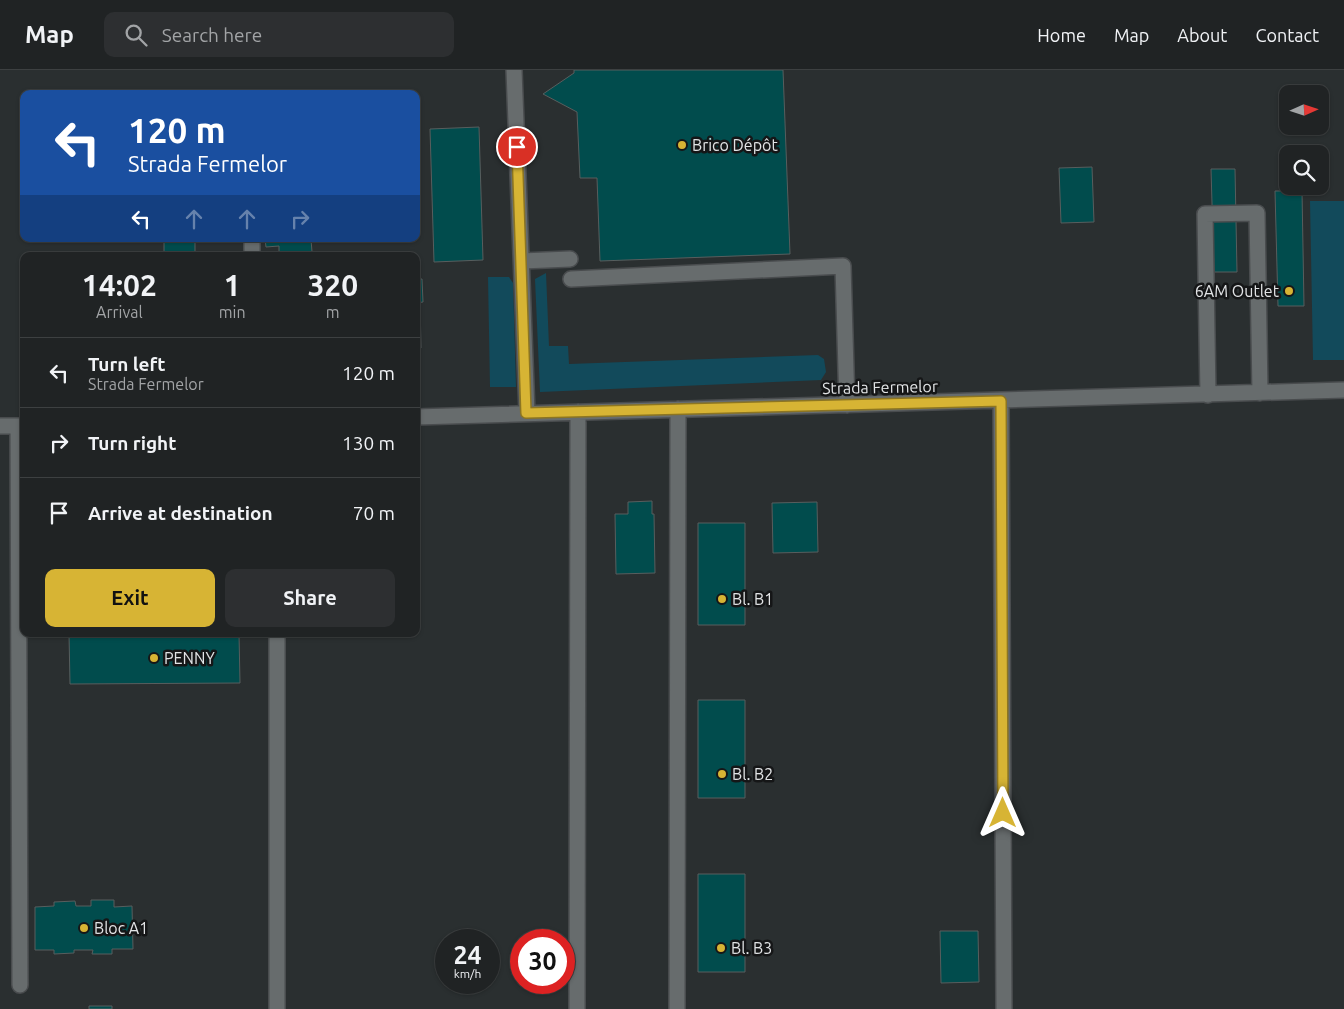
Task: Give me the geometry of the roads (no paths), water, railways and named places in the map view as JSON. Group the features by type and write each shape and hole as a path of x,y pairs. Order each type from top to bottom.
{"street":[{"path":"514,70 526,413"},
{"path":"1208,395 1205,214 1257,213 1260,393"},
{"path":"522,261 570,259"},
{"path":"571,279 843,266 847,405"},
{"name":"Strada Fermelor","path":"420,416 1344,390"},
{"path":"1001,401 1004,1009"},
{"path":"677,1009 678,409"},
{"path":"577,1009 578,412"},
{"path":"0,426 20,426"},
{"path":"20,985 21,637"},
{"path":"277,637 277,1009"}],"place":[{"name":"Brico Dépôt","path":"682,145"},
{"name":"6AM Outlet","path":"1289,291"},
{"name":"Bl. B1","path":"722,599"},
{"name":"PENNY","path":"154,658"},
{"name":"Bl. B2","path":"722,774"},
{"name":"Bloc A1","path":"84,928"},
{"name":"Bl. B3","path":"721,948"}]}
